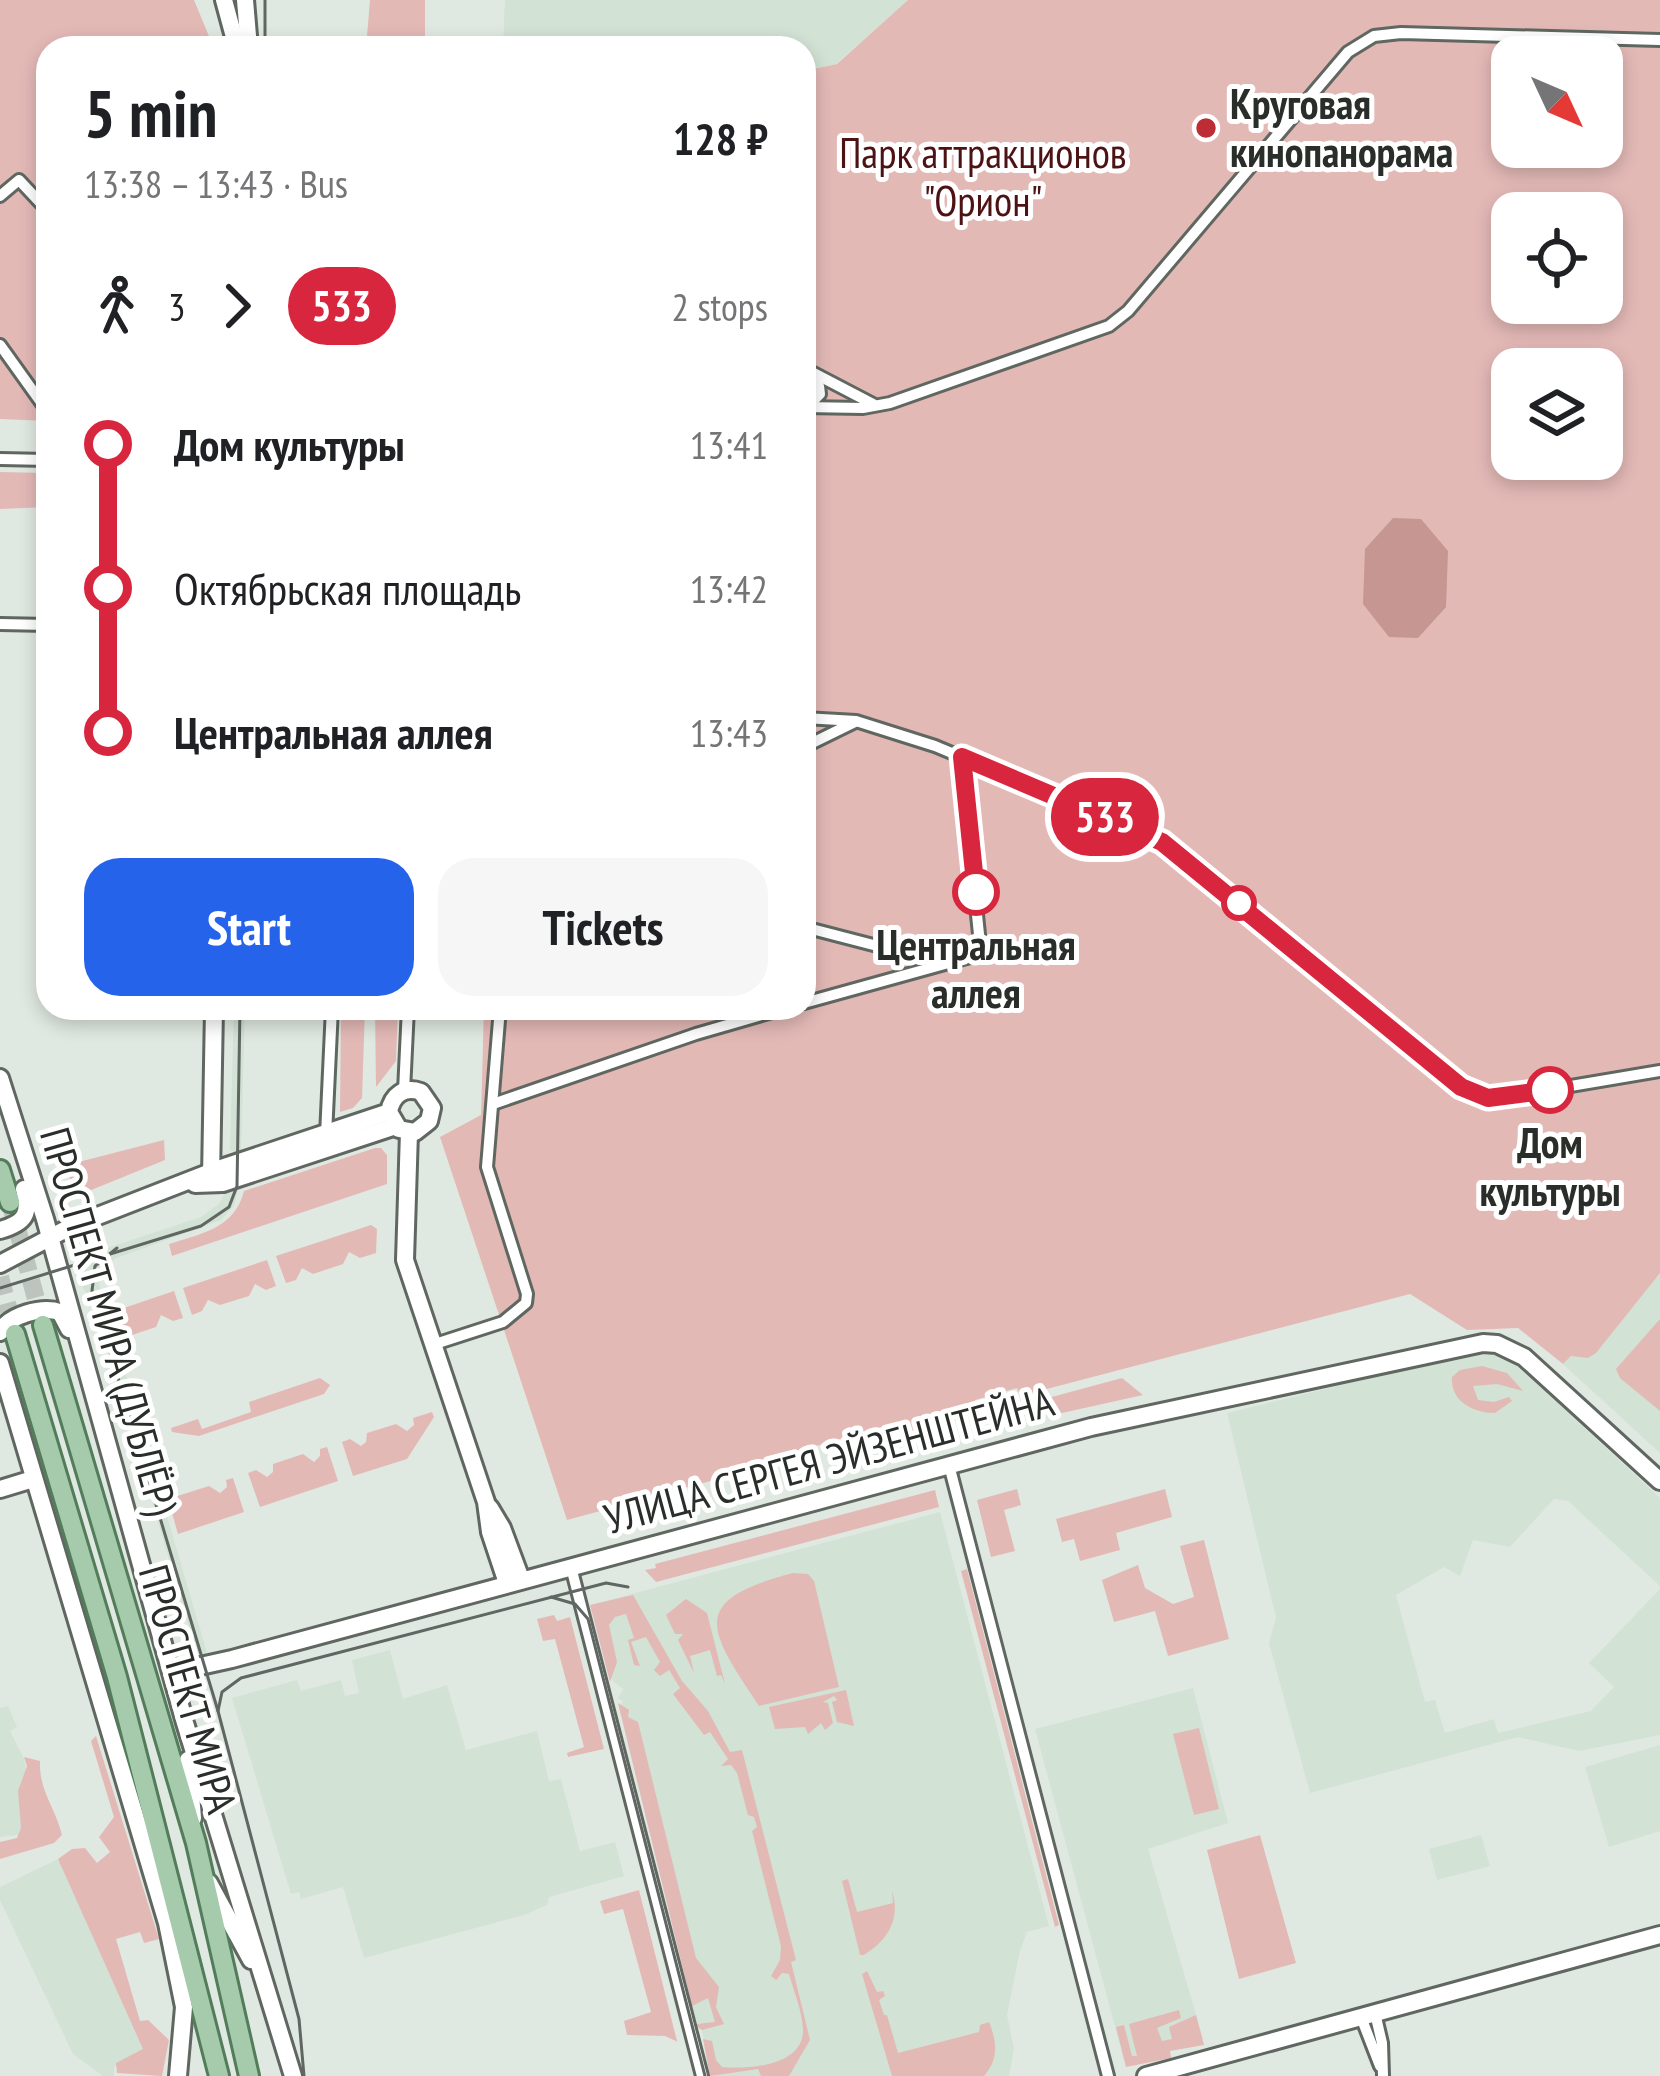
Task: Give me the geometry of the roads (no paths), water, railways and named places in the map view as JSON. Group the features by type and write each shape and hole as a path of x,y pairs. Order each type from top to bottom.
{"main road":[{"path":"224,0 241,36"},
{"path":"242,0 244,36"},
{"path":"214,1020 216,1177"},
{"path":"216,1177 223,1020"},
{"name":"ПРОСПЕКТ МИРА (ДУБЛЁР)","path":"0,1078 84,1356 185,1723 293,2076"},
{"path":"216,1177 327,1133 398,1124 426,1126 432,1108 421,1092 404,1091 394,1098 398,1124 407,1181 405,1260 486,1502 490,1532 514,1581"},
{"path":"0,1264 72,1226 188,1184 279,1164 398,1124"},
{"path":"373,1133 396,1143 407,1181"},
{"path":"0,1230 20,1224 28,1213 20,1146"},
{"path":"0,1171 10,1202"},
{"path":"84,1356 55,1309 13,1319 5,1334 3,1372 166,1923 184,2007 178,2076"},
{"name":"ПРОСПЕКТ МИРА","path":"43,1325 196,1843 249,2076"},
{"name":"ПРОСПЕКТ МИРА","path":"5,1334 117,1677 219,2076"},
{"name":"УЛИЦА СЕРГЕЯ ЭЙЗЕНШТЕЙНА","path":"173,1672 1090,1427 1483,1343 1507,1347 1533,1366 1660,1481"},
{"path":"0,1489 33,1479"},
{"name":"ПРОСПЕКТ МИРА (ДУБЛЁР)","path":"185,1723 196,1843"},
{"path":"203,1871 265,1982"},
{"path":"166,1923 196,1987"},
{"path":"1146,2076 1660,1935"}],"street":[{"path":"816,405 882,405 1097,332 1119,320 1328,73 1364,40 1401,33 1660,40"},
{"path":"0,196 19,180 36,198"},
{"path":"0,345 36,395"},
{"path":"816,378 857,399 882,405"},
{"path":"0,459 36,460"},
{"path":"0,624 36,625"},
{"path":"816,719 856,721 962,757 1162,842 1470,1091 1488,1098 1505,1097 1660,1071"},
{"path":"816,741 856,721"},
{"path":"816,1000 981,954 962,757"},
{"path":"816,929 942,963"},
{"path":"279,1164 321,1143 327,1133 332,1020"},
{"path":"404,1091 407,1020"},
{"path":"432,1345 502,1322 526,1303 527,1294 489,1184 487,1155 499,1020"},
{"path":"493,1104 740,1020"},
{"path":"949,1466 1108,2076"},
{"path":"572,1567 702,2076"},
{"path":"1368,2016 1382,2073"}],"tunnel":[{"path":"10,1202 43,1325"},
{"path":"0,1277 15,1334"}],"tram line":[{"path":"265,0 265,36"},
{"path":"0,1288 201,1226 229,1207 237,1186 240,1020"},
{"path":"117,1248 95,1266 92,1291 218,1711 299,2019 304,2076"},
{"path":"218,1711 222,1692 241,1678 606,1583 628,1587"},
{"path":"551,1597 575,1604 588,1619 705,2076"}],"place":[{"name":"Круговая кинопанорама","path":"1206,128"},
{"name":"Центральная аллея","path":"976,892"},
{"name":"Дом культуры","path":"1550,1090"}],"park label":[{"name":"Парк аттракционов \"Орион\"","path":"983,177"}]}
